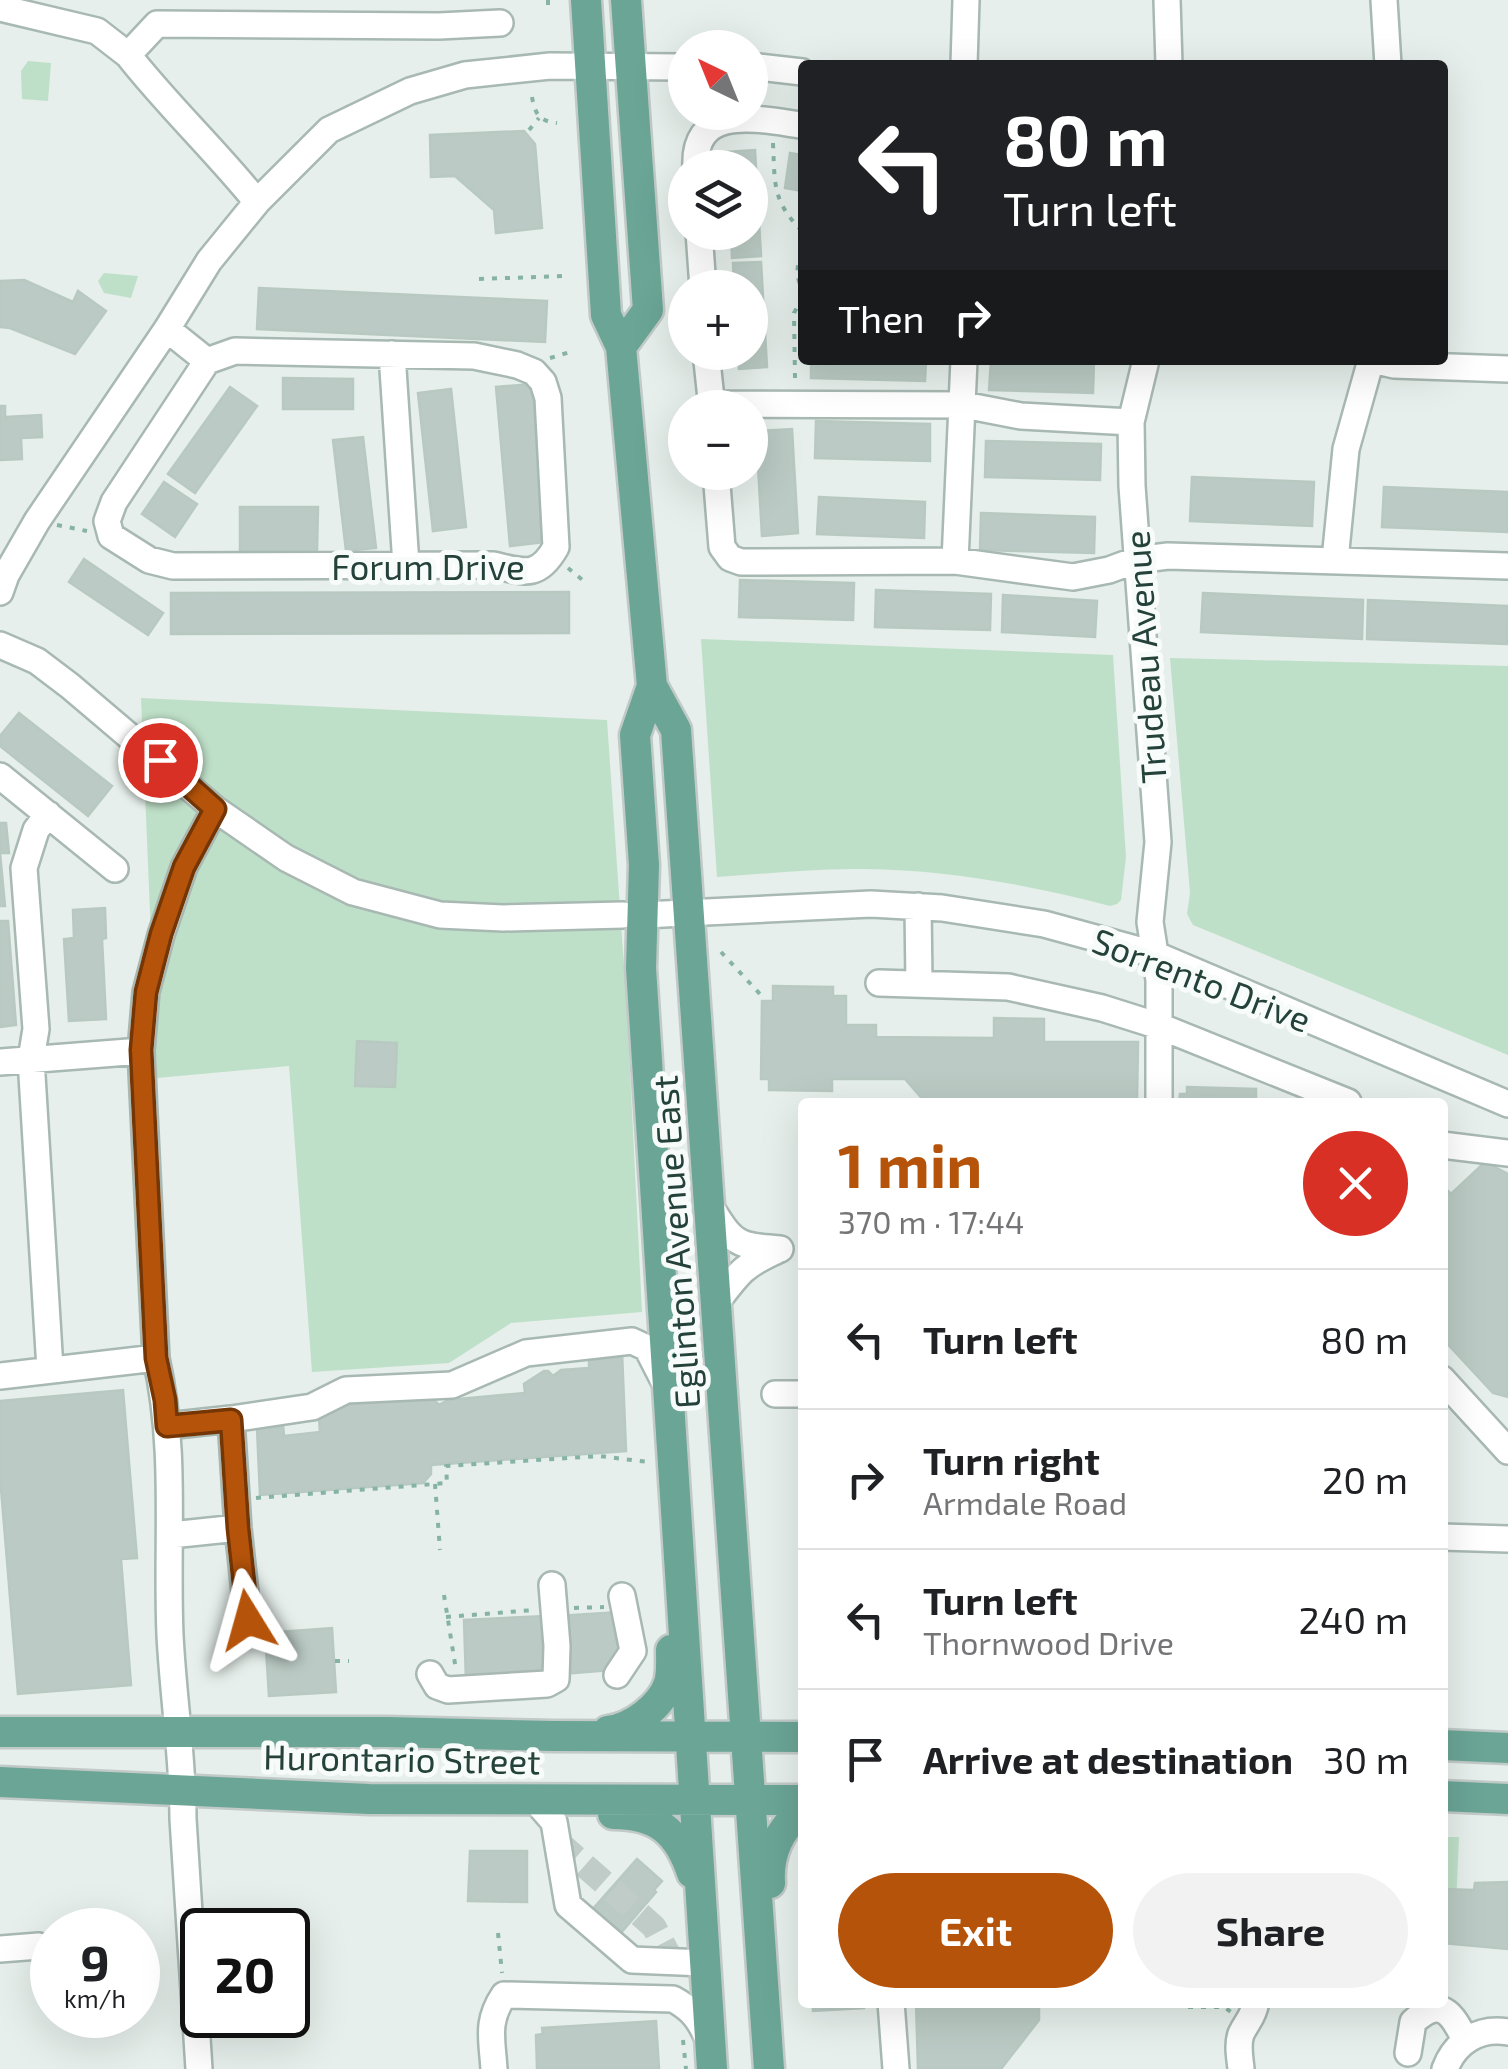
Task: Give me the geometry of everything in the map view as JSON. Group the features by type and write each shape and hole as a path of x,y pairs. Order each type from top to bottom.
{"main road":[{"name":"Eglinton Avenue East","path":"586,0 606,315 621,347 652,686 676,730 769,2069"},
{"path":"621,347 648,310 626,0"},
{"name":"Eglinton Avenue East","path":"652,686 635,735 644,865 633,915 641,968 704,1963 702,2049"},
{"path":"554,1736 621,1729 639,1719 660,1698 669,1683 671,1658 667,1597 678,1570"},
{"name":"Hurontario Street","path":"0,1732 798,1737"},
{"path":"1448,1745 1508,1748"},
{"name":"Hurontario Street","path":"0,1782 369,1798 798,1800"},
{"path":"1448,1796 1508,1799"},
{"path":"572,1798 596,1814 648,1818 666,1829 682,1848 700,1900"},
{"path":"762,1967 774,1946 769,1866 779,1838 798,1816"}],"street":[{"path":"964,60 966,0"},
{"path":"1166,0 1169,60"},
{"path":"1384,0 1388,60"},
{"path":"0,8 98,31 128,54 257,202"},
{"path":"128,54 157,24 440,13 500,23"},
{"path":"0,592 37,521 209,261 257,202 329,130 410,91 448,78 533,67 668,67"},
{"path":"768,68 798,72"},
{"path":"695,150 703,134 728,119 798,125"},
{"path":"112,536 107,522 114,502 207,361 167,329"},
{"name":"Forum Drive","path":"112,536 150,560 174,566 492,565 527,573 546,564 556,547 548,398 543,382 534,372 474,356 236,351 207,361"},
{"path":"392,354 406,565"},
{"path":"955,561 964,365"},
{"name":"Trudeau Avenue","path":"1145,365 1131,422 1132,486 1158,842 1150,922 1159,980 1160,1098"},
{"path":"1334,560 1346,449 1371,365"},
{"path":"1394,365 1508,370"},
{"path":"768,406 964,406 1022,416 1131,422"},
{"path":"717,490 722,547 730,558 753,563 955,561 1072,577 1168,556 1508,566"},
{"name":"Sorrento Drive","path":"0,645 37,661 70,686 215,809 286,858 353,892 440,915 503,918 842,904 918,906 1044,924 1154,954 1508,1104"},
{"path":"0,776 115,869"},
{"path":"200,2069 170,1633 167,1426 156,1358 141,1050 146,992 161,934 184,867 215,809"},
{"path":"48,814 36,830 24,868 36,1029 32,1060 50,1368"},
{"path":"918,906 919,984"},
{"path":"879,983 1008,987 1102,1008 1159,1026 1338,1098"},
{"path":"0,1062 141,1050"},
{"path":"1448,1147 1508,1154"},
{"path":"710,1206 730,1237 747,1246 780,1249 750,1262 716,1302"},
{"path":"167,1426 312,1406 346,1390 452,1385 526,1353 632,1341 647,1348 668,1389"},
{"path":"0,1376 156,1358"},
{"path":"1448,1386 1508,1451"},
{"path":"775,1394 798,1394"},
{"path":"231,1420 248,1620"},
{"path":"171,1536 238,1528"},
{"path":"1448,1537 1508,1538"},
{"path":"430,1674 438,1686 448,1690 547,1684 556,1679 552,1585"},
{"path":"617,1675 632,1652 622,1596"},
{"path":"534,1798 554,1822 568,1905 632,1960 704,1963"},
{"path":"0,1949 30,1947"},
{"path":"494,2069 493,2011 504,1994 672,1999 698,2018 702,2049"},
{"path":"891,2008 896,2069"},
{"path":"1408,2053 1414,2022 1441,2008 1452,2013 1465,2040"},
{"path":"1241,2069 1241,2035 1254,2012"},
{"path":"1446,2069 1450,2056 1465,2040 1478,2034 1508,2032"}],"path":[{"path":"532,97 539,118 557,122"},
{"path":"528,130 539,118"},
{"path":"774,134 777,196 798,226"},
{"path":"478,279 565,276"},
{"path":"795,378 794,313 798,306"},
{"path":"542,364 548,358 570,352"},
{"path":"37,521 112,536"},
{"path":"561,562 585,582"},
{"path":"721,952 760,994"},
{"path":"586,1454 648,1462"},
{"path":"237,1500 447,1483 446,1466 599,1456"},
{"path":"522,1459 534,1460"},
{"path":"499,1460 512,1462"},
{"path":"477,1462 490,1463"},
{"path":"450,1464 463,1465"},
{"path":"398,1484 410,1486"},
{"path":"435,1484 440,1550"},
{"path":"343,1488 356,1489"},
{"path":"287,1492 300,1493"},
{"path":"444,1595 460,1690"},
{"path":"334,1661 349,1662"},
{"path":"498,1933 504,1994"},
{"path":"1226,2008 1233,2014 1254,2012"},
{"path":"686,2069 702,2049"}],"green space":[{"path":"28,61 51,63 48,101 22,99 21,71"},
{"path":"104,273 138,276 131,298 104,293 98,281"},
{"path":"701,639 1113,655 1126,857 1121,900 1110,906 989,880 896,870 828,869 717,877"},
{"path":"1170,658 1508,666 1508,1055 1193,925 1187,914 1190,893"},
{"path":"141,698 607,720 642,1312 511,1323 449,1363 312,1372 289,1066 157,1078"},
{"path":"1448,1837 1459,1837 1456,1909 1448,1908"}],"building":[{"path":"524,131 535,144 542,228 496,233 494,210 455,176 431,177 430,135"},
{"path":"790,153 798,154 798,190 785,188"},
{"path":"732,250 761,250 761,256 732,258"},
{"path":"761,262 761,270 733,270 733,263"},
{"path":"24,280 73,302 78,291 106,311 75,354 0,327 0,281"},
{"path":"259,288 547,301 545,342 257,329"},
{"path":"811,365 926,365 925,381 811,378"},
{"path":"991,365 1094,365 1093,393 989,390"},
{"path":"283,378 353,379 353,409 283,409"},
{"path":"532,384 546,542 510,546 496,387"},
{"path":"230,387 257,406 195,493 168,474"},
{"path":"451,389 466,527 433,531 418,393"},
{"path":"0,406 5,406 5,417 41,415 42,437 21,438 22,459 0,460"},
{"path":"816,421 930,424 930,461 815,458"},
{"path":"792,429 798,533 762,536 759,490 768,490 768,430"},
{"path":"363,437 376,548 346,551 333,440"},
{"path":"986,441 1101,444 1100,480 985,477"},
{"path":"1192,477 1314,482 1312,526 1190,521"},
{"path":"164,482 197,504 175,537 142,514"},
{"path":"1384,487 1508,492 1508,532 1382,527"},
{"path":"819,497 925,502 924,538 817,534"},
{"path":"240,507 318,507 317,551 240,551"},
{"path":"981,513 1095,517 1094,553 980,550"},
{"path":"84,559 163,613 148,635 69,582"},
{"path":"740,580 854,583 853,620 739,617"},
{"path":"876,590 991,594 990,630 875,627"},
{"path":"569,592 569,633 171,634 171,593"},
{"path":"1203,593 1363,600 1362,639 1201,632"},
{"path":"1003,595 1097,601 1095,637 1002,632"},
{"path":"1368,600 1508,606 1507,644 1367,639"},
{"path":"19,713 112,786 88,816 0,746 0,736"},
{"path":"0,823 6,823 9,853 0,853"},
{"path":"0,853 5,906 0,906"},
{"path":"105,908 106,938 102,939 106,1019 69,1021 64,939 74,938 73,910"},
{"path":"0,921 8,921 16,1025 0,1027"},
{"path":"773,986 833,987 833,996 846,996 846,1025 876,1025 876,1037 994,1038 994,1018 1044,1019 1044,1042 1138,1042 1137,1098 922,1098 905,1079 832,1079 832,1091 769,1090 769,1079 761,1079 762,1001 773,1001"},
{"path":"357,1041 397,1043 395,1087 355,1086"},
{"path":"1187,1087 1256,1089 1256,1098 1180,1098 1180,1094 1187,1094"},
{"path":"1485,1162 1508,1174 1508,1397 1493,1393 1448,1344 1448,1191 1451,1194"},
{"path":"622,1352 626,1451 431,1465 431,1474 423,1483 260,1495 257,1428 283,1425 284,1436 320,1432 319,1418 347,1399 428,1394 439,1405 448,1400 525,1393 524,1384 544,1371 553,1376 561,1370 589,1368 589,1355"},
{"path":"123,1390 137,1558 121,1559 131,1685 18,1694 0,1476 0,1401"},
{"path":"619,1612 622,1655 611,1670 563,1674 559,1616"},
{"path":"545,1616 548,1678 466,1681 464,1620"},
{"path":"332,1628 336,1692 269,1696 265,1633"},
{"path":"470,1851 527,1851 527,1902 468,1901"},
{"path":"637,1859 662,1881 620,1934 592,1910"},
{"path":"1508,1882 1508,1949 1448,1943 1448,1889 1474,1890 1475,1883"},
{"path":"813,2008 864,2008 813,2011"},
{"path":"916,2008 1039,2008 1039,2020 1001,2069 918,2069"},
{"path":"656,2021 659,2069 537,2069 536,2035 543,2034 542,2028"}],"tunnel":[{"path":"557,1841 654,1927 673,1963"}],"route":[{"path":"160,760 215,809 184,867 146,992 141,1050 156,1358 167,1426 231,1420 248,1620"}]}
